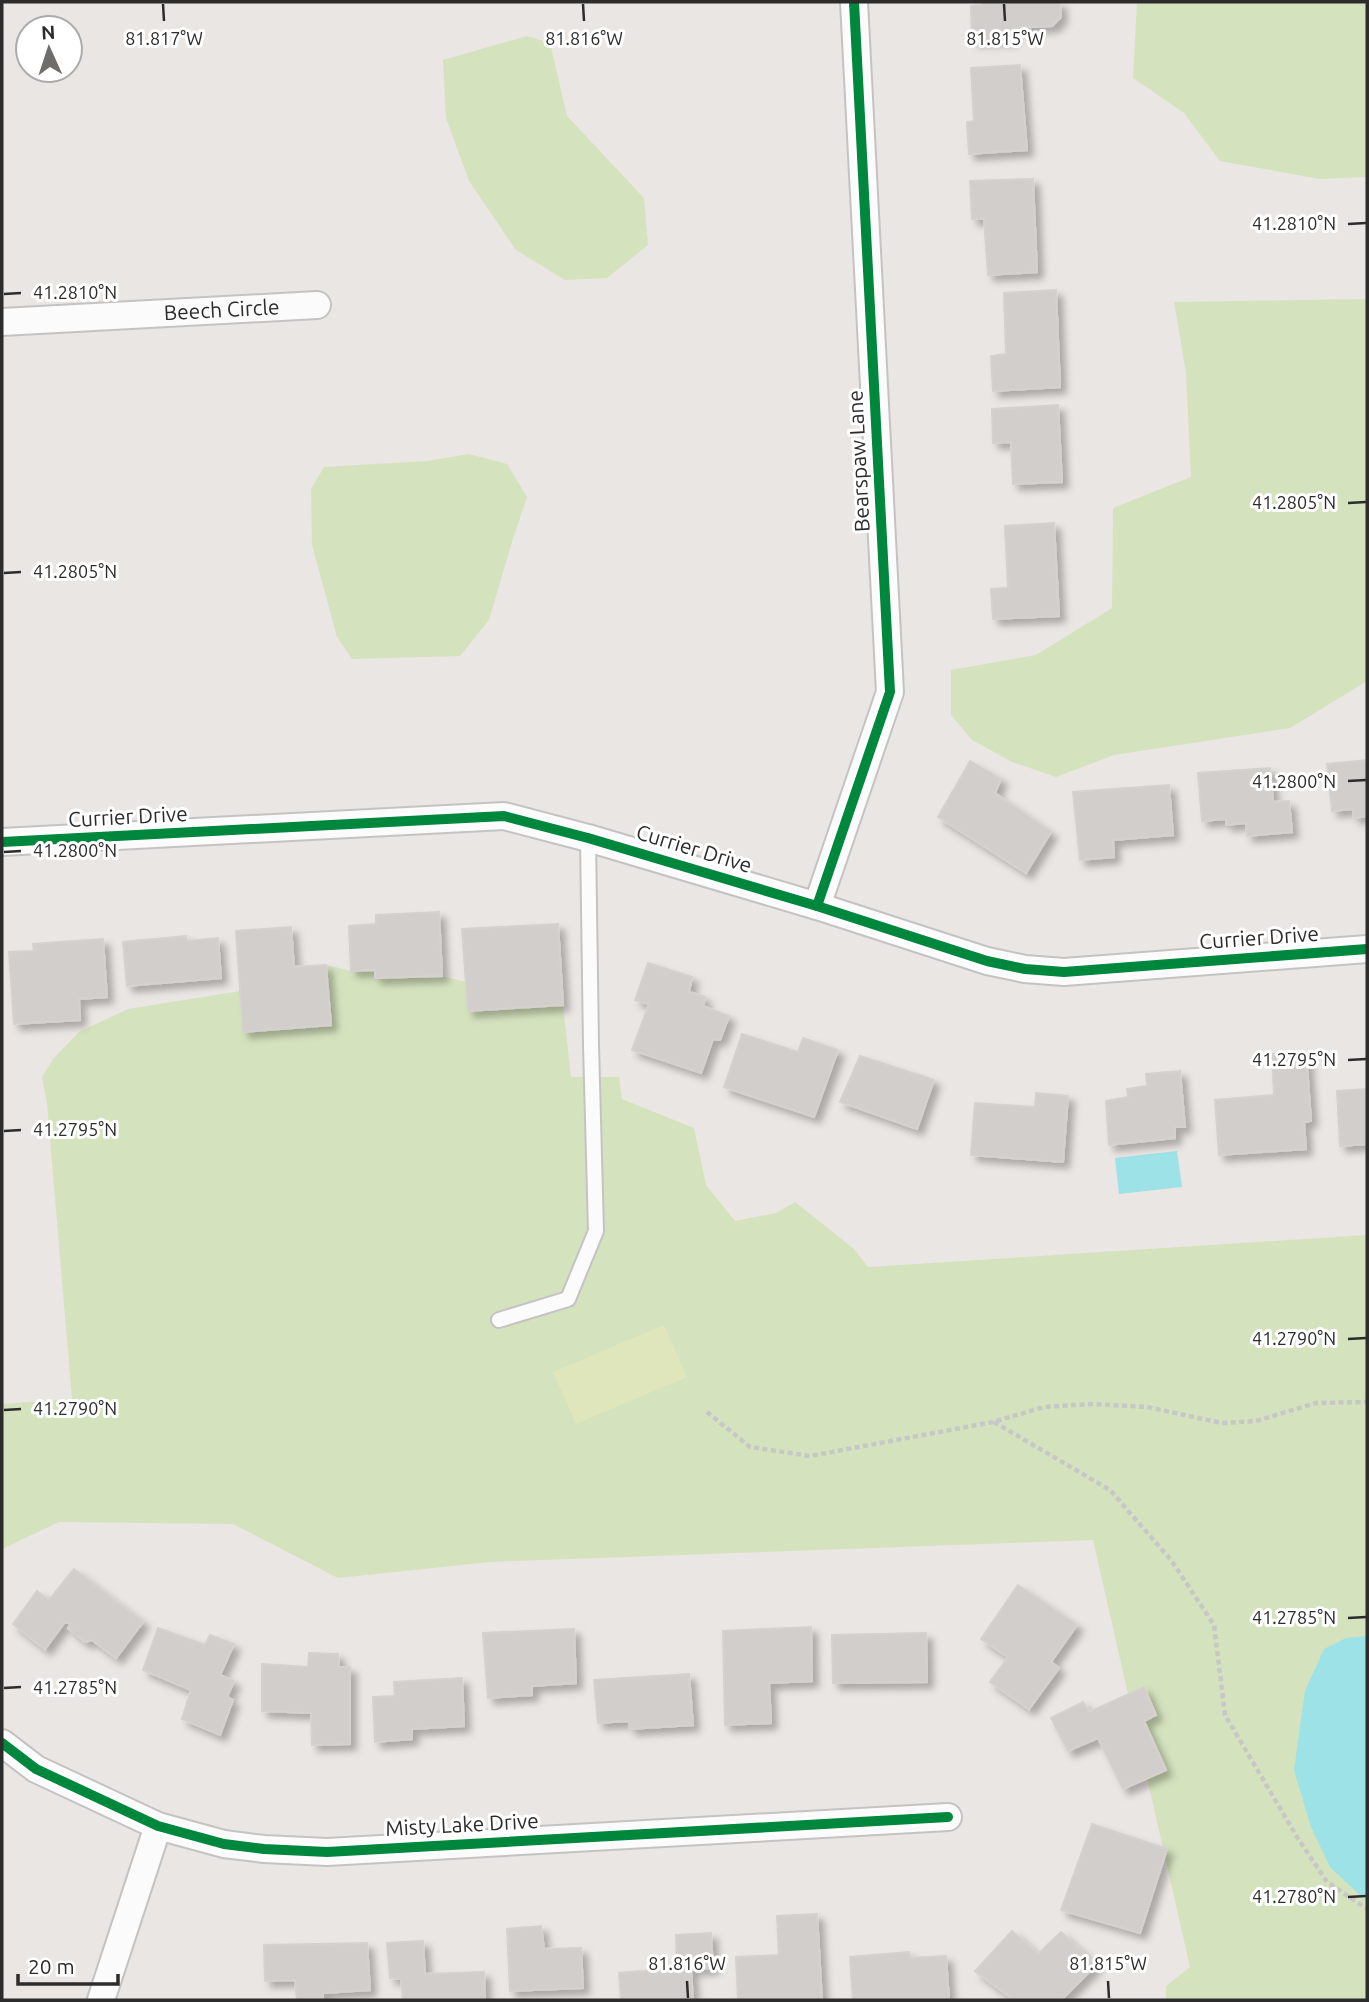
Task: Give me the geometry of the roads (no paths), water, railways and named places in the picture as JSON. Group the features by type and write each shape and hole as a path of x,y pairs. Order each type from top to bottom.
{"street":[{"name":"Bearspaw Lane","path":"817,906 890,692 854,2"},
{"name":"Beech Circle","path":"2,322 317,304"},
{"name":"Currier Drive","path":"2,842 504,816 589,838 817,906 987,961 1038,970 1064,972 1367,949"},
{"name":"Misty Lake Drive","path":"2,1744 36,1769 158,1826 224,1844 264,1849 327,1852 948,1817"},
{"path":"101,2000 158,1826"}],"lane":[{"path":"499,1320 568,1299 596,1231 589,838"}],"water":[{"path":"1177,1151 1182,1187 1119,1194 1115,1158"},
{"path":"1367,1636 1367,1897 1363,1898 1330,1867 1311,1827 1294,1770 1305,1691 1324,1649 1346,1638"}]}
